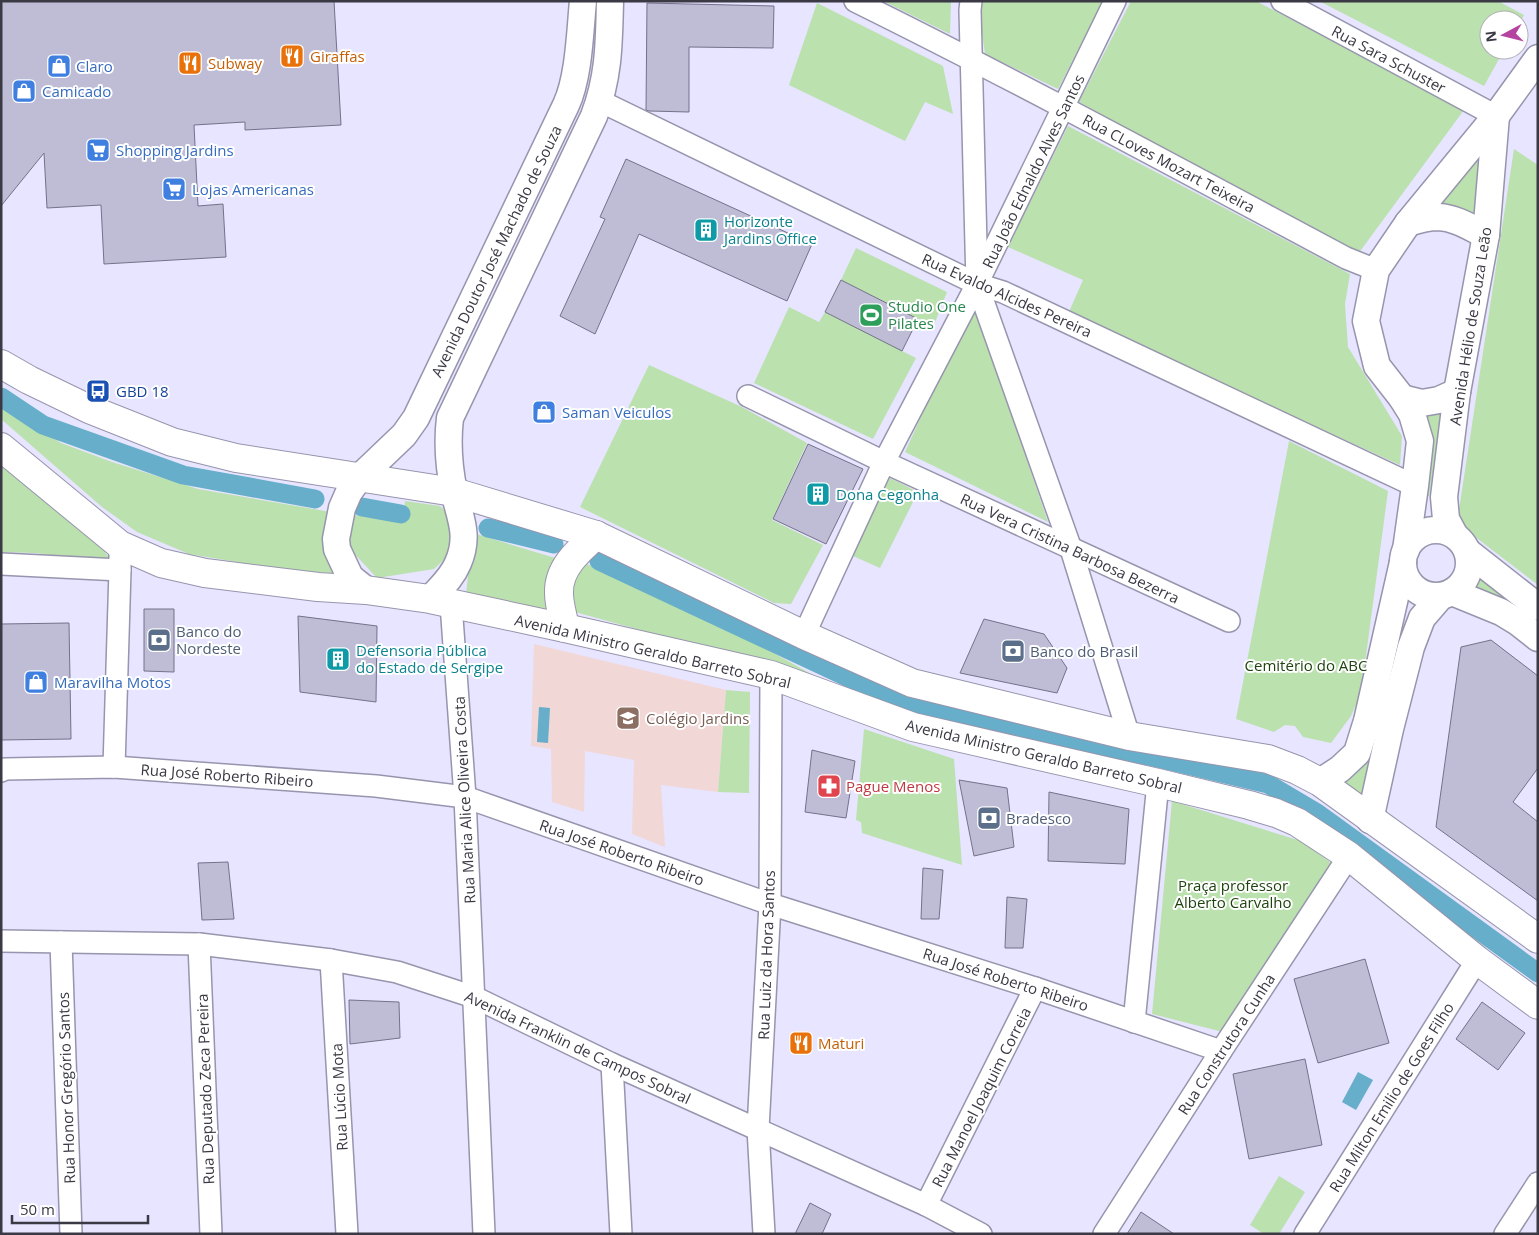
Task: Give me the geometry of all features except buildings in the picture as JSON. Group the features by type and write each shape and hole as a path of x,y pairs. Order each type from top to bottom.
{"main road":[{"path":"1,364 89,409 172,442 236,458 454,492 596,534 804,636 912,683 1129,736 1268,759 1297,770 1320,782 1370,820 1538,939"},
{"name":"Avenida Ministro Geraldo Barreto Sobral","path":"1,446 120,557 161,563 205,573 318,587 366,590 440,602 565,628 772,675 913,727 1158,783 1276,813 1298,822 1349,856 1477,960 1538,1005"},
{"path":"565,628 560,608 559,582 571,560 596,534"}],"street":[{"name":"Avenida Doutor José Machado de Souza","path":"360,477 404,435 416,418 570,98 579,51 583,1"},
{"name":"Avenida Doutor José Machado de Souza","path":"454,492 448,440 450,418 600,101 608,63 610,1"},
{"name":"Rua CLoves Mozart Teixeira","path":"855,1 1064,107 1346,258 1376,270"},
{"path":"971,1 977,284 1071,549 1129,736"},
{"name":"Rua João Ednaldo Alves Santos","path":"804,636 884,462 977,284 1115,1"},
{"name":"Rua Sara Schuster","path":"1282,1 1496,116"},
{"path":"1320,782 1340,769 1357,753 1368,721 1404,556 1415,486 1420,440 1412,414 1402,398 1376,366 1366,321 1376,270 1408,222 1496,116 1538,58"},
{"name":"Rua Evaldo Alcides Pereira","path":"600,101 977,284 1003,292 1415,486"},
{"name":"Avenida Hélio de Souza Leão","path":"1461,543 1446,519 1444,497 1457,392 1486,235 1496,116"},
{"path":"1408,222 1437,217 1446,218 1458,221 1486,235"},
{"path":"1402,398 1422,402 1438,400 1457,392"},
{"name":"Rua Vera Cristina Barbosa Bezerra","path":"748,396 884,462 1229,621"},
{"path":"360,477 349,492 342,508 336,539 342,563 350,577 366,590"},
{"path":"440,602 462,554 464,532 454,492"},
{"path":"1538,607 1443,530 1421,533 1412,540 1404,556 1405,573 1410,583 1419,591 1430,595 1446,594 1502,612 1538,638"},
{"path":"1370,820 1411,647 1422,618 1446,594 1461,585 1467,575 1469,564 1461,543"},
{"path":"1,564 120,557 114,767"},
{"name":"Rua Maria Alice Oliveira Costa","path":"440,602 465,797 484,1234"},
{"name":"Rua Luiz da Hora Santos","path":"764,1234 758,1129 770,904 772,675"},
{"name":"Rua José Roberto Ribeiro","path":"1,771 5,768 114,767 376,786 465,797 770,904 1035,988 1221,1051"},
{"path":"1134,1022 1158,783"},
{"name":"Rua Construtora Cunha","path":"1104,1234 1349,856"},
{"name":"Avenida Franklin de Campos Sobral","path":"1,941 199,944 331,960 397,972 474,997 612,1064 926,1205 981,1234"},
{"name":"Rua Honor Gregório Santos","path":"61,942 71,1234"},
{"name":"Rua Deputado Zeca Pereira","path":"199,944 211,1234"},
{"name":"Rua Lúcio Mota","path":"331,960 347,1234"},
{"name":"Rua Milton Emilio de Goes Filho","path":"1304,1234 1477,960"},
{"name":"Rua Manoel Joaquim Correia","path":"926,1205 1035,988"},
{"path":"612,1064 621,1234"},
{"path":"1505,1234 1538,1183"}],"shaded area":[{"name":"Colégio Jardins","path":"534,644 726,690 718,792 661,785 665,847 632,834 634,760 585,751 584,812 552,802 551,749 531,746"}],"green space":[{"path":"883,1 951,1 950,34"},
{"path":"981,1 1103,1 1058,89 985,54 979,13"},
{"path":"1131,1 1256,1 1464,110 1358,254 1079,102"},
{"path":"1319,1 1498,1 1515,10 1479,10 1479,60 1498,60 1484,86"},
{"path":"817,3 943,66 953,114 925,102 905,141 789,85"},
{"path":"1068,126 1350,274 1345,304 1348,347 1402,436 1400,465 1068,314 1083,280 1008,247"},
{"path":"1493,139 1481,223 1424,211"},
{"path":"1514,149 1538,165 1538,585 1457,523"},
{"path":"856,248 947,292 934,325 918,319 841,280"},
{"path":"789,307 819,322 825,312 916,358 873,439 754,383"},
{"path":"971,307 979,307 1003,390 1048,522 905,452"},
{"path":"649,365 742,407 807,443 772,520 823,545 791,604 774,603 580,507"},
{"path":"1,405 61,443 112,462 198,489 331,512 344,574 285,570 189,554 137,532 102,507 1,419"},
{"path":"1419,408 1444,408 1429,496 1420,497"},
{"name":"Cemitério do ABC","path":"1289,441 1388,491 1361,693 1351,716 1331,743 1303,737 1295,726 1285,725 1274,732 1236,719"},
{"path":"1,457 90,531 113,563 35,553 1,552"},
{"path":"888,477 918,492 880,568 853,556"},
{"path":"405,501 440,506 453,518 451,553 434,569 377,578 349,548 350,515 403,519"},
{"path":"473,533 565,561 549,612 466,594"},
{"path":"587,564 722,624 822,680 564,609 577,565"},
{"path":"1471,570 1538,616 1538,631 1461,594"},
{"path":"1408,595 1367,812 1335,788"},
{"path":"726,690 750,692 749,793 718,792"},
{"path":"864,729 954,759 962,865 862,833 861,822 856,820"},
{"name":"Praça professor Alberto Carvalho","path":"1172,801 1301,841 1334,865 1223,1032 1152,1014"},
{"path":"1279,1176 1305,1192 1279,1234 1264,1234 1250,1225"}],"water":[{"path":"539,707 550,708 548,743 537,742"},
{"path":"1358,1072 1373,1080 1356,1110 1342,1102"}],"waterway":[{"path":"1,397 43,425 183,475 315,499"},
{"path":"362,507 401,514"},
{"path":"488,528 554,544"},
{"path":"599,561 911,707 1003,728 1153,757 1268,784 1317,813 1538,973"}],"place":[{"name":"Giraffas","path":"292,56"},
{"name":"Subway","path":"190,63"},
{"name":"Claro","path":"59,66"},
{"name":"Camicado","path":"24,91"},
{"name":"Shopping Jardins","path":"98,150"},
{"name":"Lojas Americanas","path":"174,189"},
{"name":"Horizonte Jardins Office","path":"706,230"},
{"name":"Studio One Pilates","path":"871,315"},
{"name":"GBD 18","path":"98,391"},
{"name":"Saman Veiculos","path":"544,412"},
{"name":"Dona Cegonha","path":"818,494"},
{"name":"Banco do Nordeste","path":"159,640"},
{"name":"Banco do Brasil","path":"1013,651"},
{"name":"Defensoria Pública do Estado de Sergipe","path":"338,659"},
{"name":"Maravilha Motos","path":"36,682"},
{"name":"Colégio Jardins","path":"628,718"},
{"name":"Pague Menos","path":"829,786"},
{"name":"Bradesco","path":"989,818"},
{"name":"Maturi","path":"801,1043"}]}
